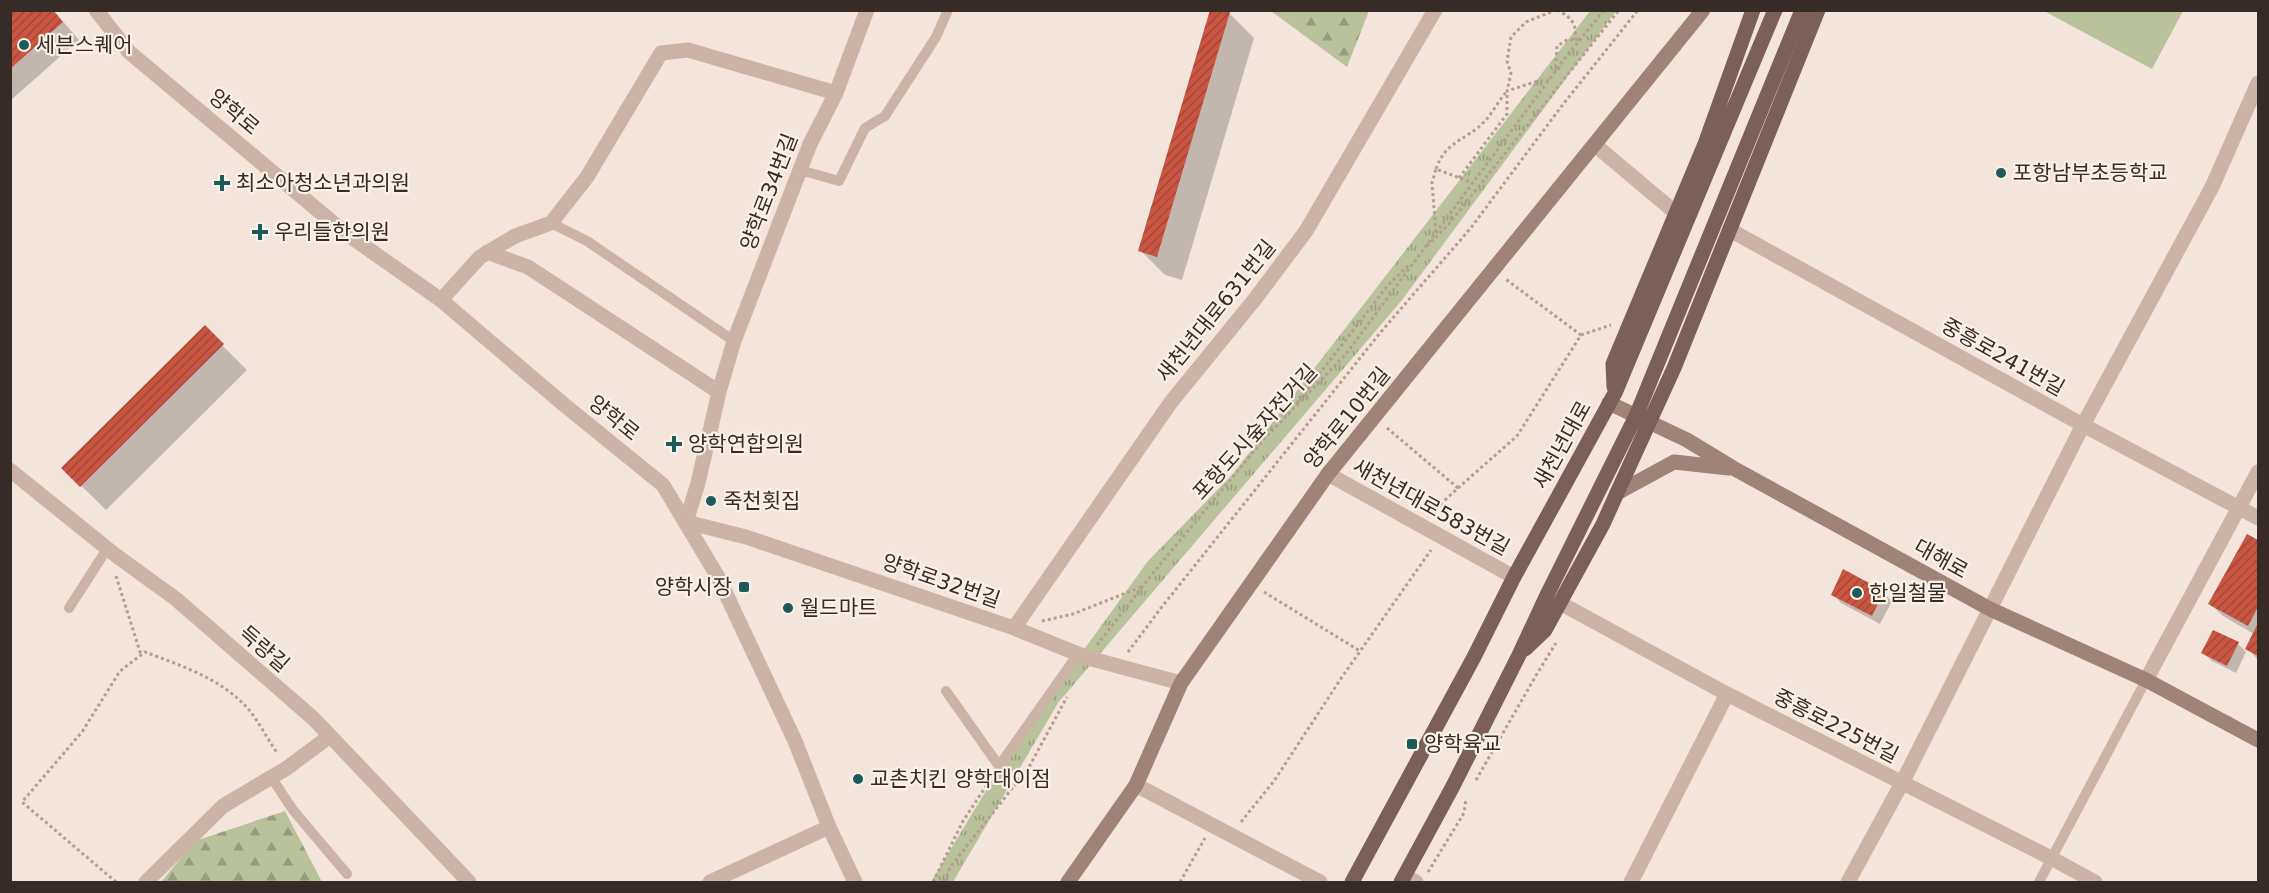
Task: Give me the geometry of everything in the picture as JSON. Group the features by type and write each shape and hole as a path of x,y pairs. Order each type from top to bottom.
{"main road":[{"name":"양학로10번길","path":"1068,882 1136,785 1181,682 1328,474 1704,10"},
{"path":"1612,398 1613,364 1705,144 1754,10"},
{"name":"새천년대로","path":"1352,882 1612,398 1775,10"},
{"path":"1520,653 1545,630 1617,493 1643,419 1802,10"},
{"path":"1412,879 1547,595 1643,419 1674,368 1818,10"},
{"name":"대해로","path":"1612,398 1643,419 1687,440 1733,468 1990,609 2146,680 2259,740"},
{"path":"1617,493 1674,462 1733,468"}],"street":[{"name":"양학로","path":"96,10 129,52 344,232 441,300 663,485 718,577 795,741 851,880"},
{"name":"양학로34번길","path":"686,522 698,483 719,392 735,341 810,144 836,93 867,10"},
{"name":"새천년대로631번길","path":"1014,628 1171,402 1255,299 1306,231 1435,10"},
{"path":"441,300 487,252 515,236 551,223 587,177 661,53 688,50 836,93"},
{"path":"1848,882 1902,783 2083,425 2212,186 2259,83"},
{"path":"1595,145 1676,213"},
{"name":"중흥로241번길","path":"1730,230 2083,425 2259,518"},
{"path":"487,252 528,267 719,392"},
{"name":"득량길","path":"10,470 107,549 176,599 314,719 469,882"},
{"path":"2146,680 2259,472"},
{"name":"새천년대로583번길","path":"1328,474 1514,577"},
{"name":"양학로32번길","path":"686,522 746,537 1014,628 1083,656 1181,682"},
{"name":"중흥로225번길","path":"1560,603 1727,694 2094,882"},
{"path":"1630,882 1727,694"},
{"path":"146,882 223,806 287,768 330,736"},
{"path":"1136,785 1320,882"},
{"path":"710,882 829,827"}],"lane":[{"path":"800,170 839,181 865,129 885,116 936,37 948,10"},
{"path":"551,223 587,241 735,341"},
{"path":"69,608 107,549"},
{"path":"946,691 999,766 1083,656"},
{"path":"2039,882 2146,680"},
{"path":"271,777 293,810 347,874"}],"path":[{"path":"1459,178 1507,114 1507,91 1511,74 1507,61 1511,37 1526,22 1557,10 1566,14 1575,25 1574,40"},
{"name":"포항도시숲자전거길","path":"1083,656 1264,438 1346,354 1554,73 1604,10"},
{"path":"1287,415 1388,285 1449,224 1619,10"},
{"path":"1118,666 1161,608 1380,333 1470,229 1561,107 1638,10"},
{"path":"1554,73 1557,46 1567,40 1581,39"},
{"path":"1436,232 1432,183 1441,155 1457,140 1486,120 1507,91 1549,80"},
{"path":"1436,169 1473,183"},
{"path":"1493,270 1581,335"},
{"path":"1418,525 1517,436 1581,335 1632,318"},
{"path":"1374,417 1458,488"},
{"path":"1231,835 1274,781 1360,651 1440,537"},
{"path":"107,549 141,655"},
{"path":"1252,584 1360,651"},
{"path":"1014,628 1073,614 1142,587"},
{"path":"1476,780 1557,642"},
{"path":"116,882 22,802 82,732 120,671 145,652 218,684 249,710 287,768"},
{"path":"944,882 951,866 1029,767 1068,696"},
{"path":"933,882 963,821 999,766"},
{"path":"1412,879 1428,870 1464,813 1465,800 1471,790"},
{"path":"1180,882 1212,826"}],"green space":[{"path":"1271,11 1369,11 1347,67"},
{"path":"1590,11 1616,11 1402,300 1058,703 953,882 931,882 1005,759 1148,561 1232,475"},
{"path":"2044,11 2183,11 2152,69"},
{"path":"285,811 322,882 161,882 195,841"}],"building":[{"name":"세븐스퀘어","path":"10,10 53,10 63,22 10,69"},
{"path":"1210,10 1230,12 1157,257 1138,251"},
{"path":"205,325 224,344 80,487 61,468"},
{"path":"2247,534 2258,540 2258,607 2248,626 2208,604"},
{"name":"한일철물","path":"1843,569 1884,591 1872,616 1831,595"},
{"path":"2258,623 2258,656 2245,649"},
{"path":"2213,630 2239,642 2227,666 2201,653"}],"place":[{"name":"세븐스퀘어","path":"24,45"},
{"name":"포항남부초등학교","path":"2001,173"},
{"name":"최소아청소년과의원","path":"222,183"},
{"name":"우리들한의원","path":"260,232"},
{"name":"양학연합의원","path":"674,444"},
{"name":"죽천횟집","path":"711,501"},
{"name":"양학시장","path":"744,587"},
{"name":"한일철물","path":"1857,593"},
{"name":"월드마트","path":"788,608"},
{"name":"양학육교","path":"1412,744"},
{"name":"교촌치킨 양학대이점","path":"858,779"}]}
